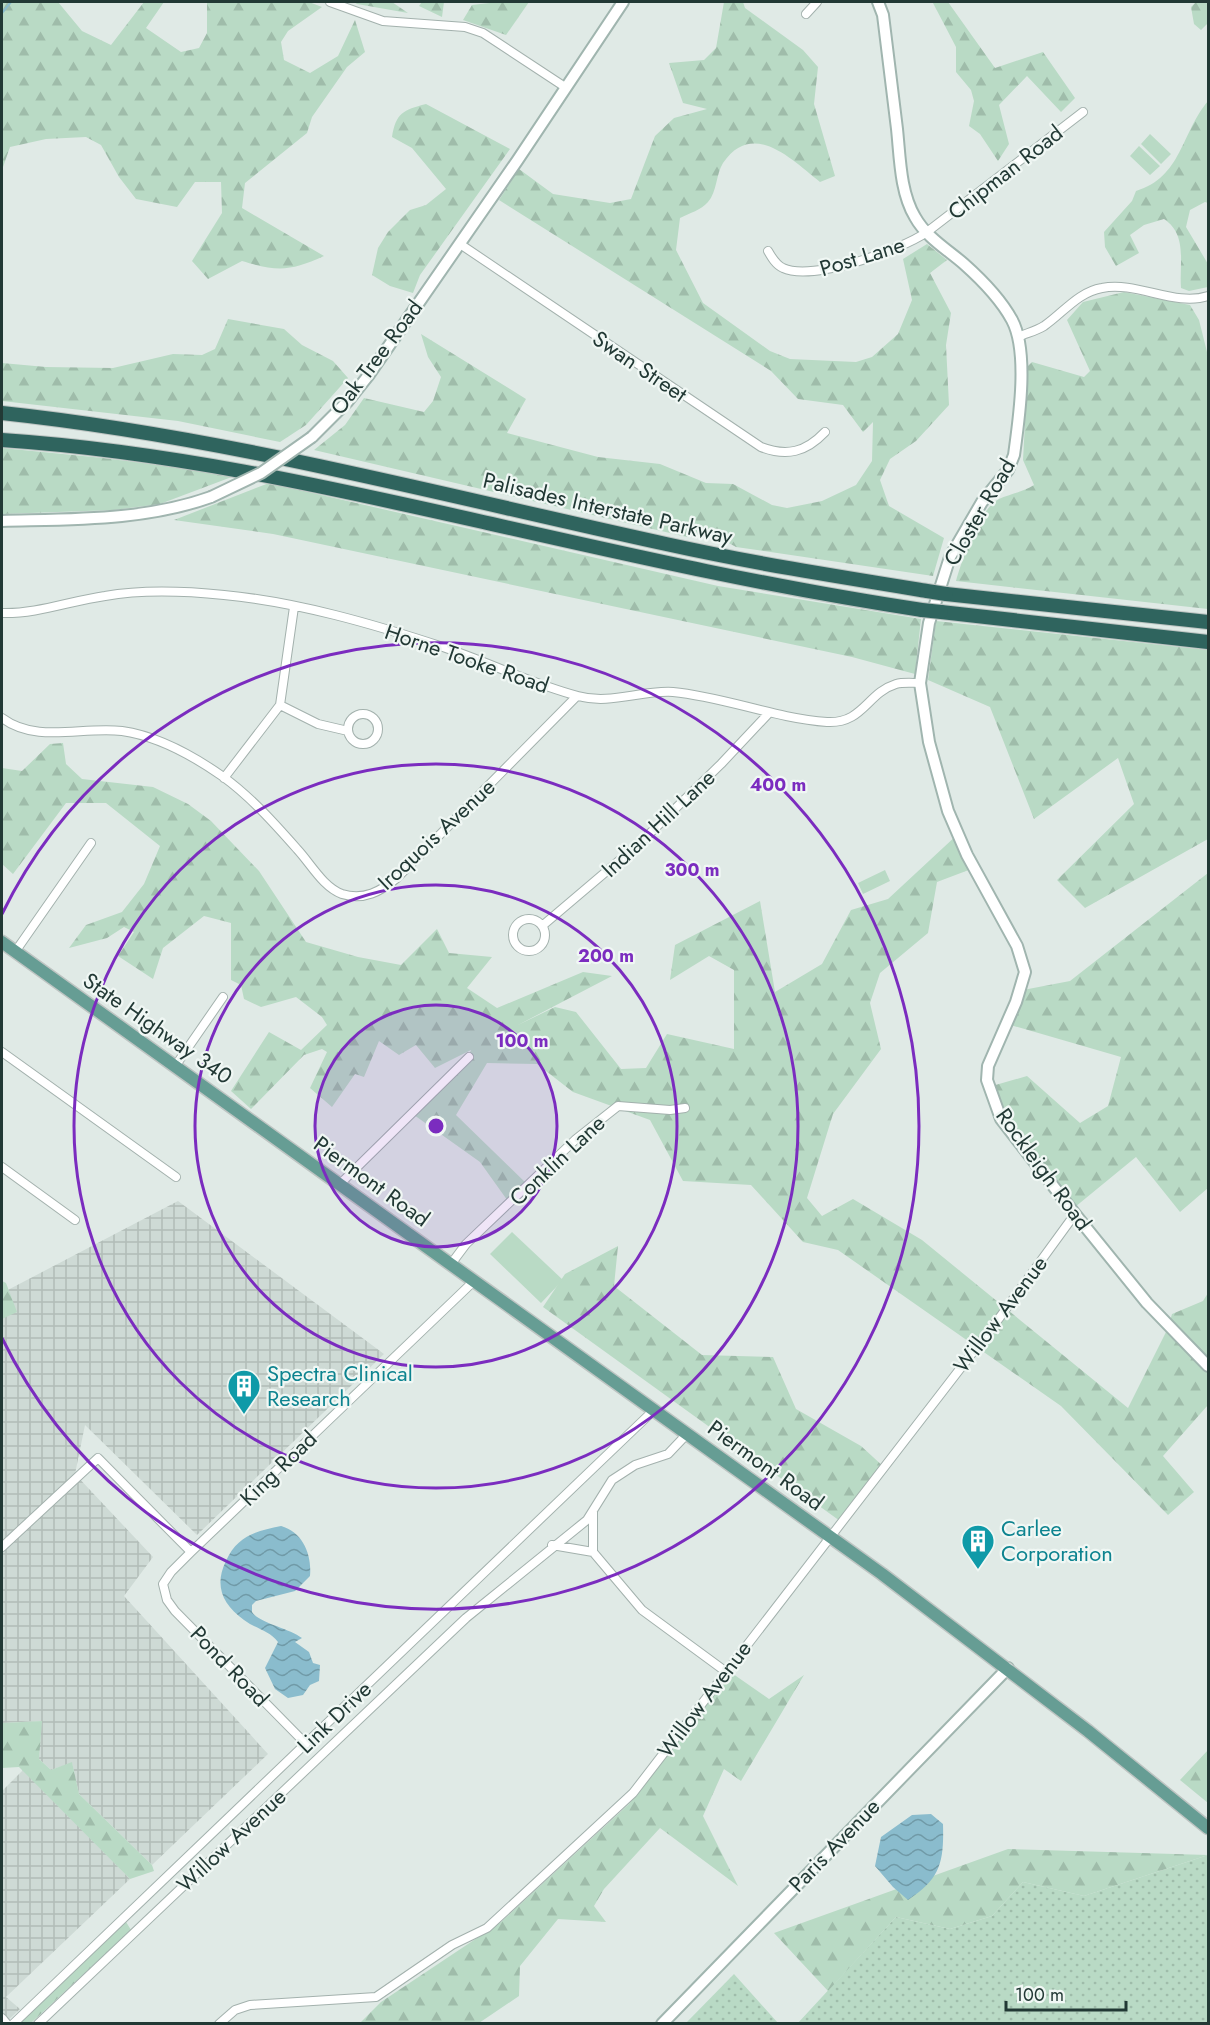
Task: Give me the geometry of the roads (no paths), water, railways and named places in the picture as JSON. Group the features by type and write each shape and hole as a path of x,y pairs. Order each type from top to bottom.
{"highway":[{"name":"Palisades Interstate Parkway","path":"2,413 116,427 223,444 669,545 927,591 1209,622"},
{"name":"Palisades Interstate Parkway","path":"2,440 142,453 248,471 703,571 922,609 1209,642"}],"main road":[{"name":"State Highway 340","path":"2,942 290,1147"},
{"name":"Piermont Road","path":"290,1147 829,1535 1008,1668 1209,1828"}],"street":[{"path":"330,2 383,21 465,27 483,33 566,87"},
{"name":"Oak Tree Road","path":"2,521 132,515 172,508 211,497 261,472 312,437 364,382 623,2"},
{"path":"807,14 817,2"},
{"name":"Closter Road","path":"878,2 883,15 904,185 916,219 927,232 986,285 1013,321 1021,359 1014,455 1008,470 982,502 950,557 929,623 920,683 929,742 948,811"},
{"name":"Chipman Road","path":"927,232 1083,112"},
{"name":"Post Lane","path":"768,251 774,261 784,269 802,273 821,271 900,249 927,232"},
{"name":"Swan Street","path":"460,244 761,447 777,453 790,453 805,449 825,432"},
{"path":"1018,337 1042,327 1081,295 1102,288 1128,287 1185,298 1209,296"},
{"name":"Horne Tooke Road","path":"2,613 41,610 133,591 224,595 294,607 375,627 443,647 577,696 612,699 651,692 673,692 719,700 768,714 829,722 848,721 880,692 897,684 920,683"},
{"path":"224,778 280,705 294,607"},
{"name":"Iroquois Avenue","path":"2,718 23,729 44,733 122,731 175,748 224,778 276,826 328,886 342,894 370,895 382,890 397,878 577,696"},
{"path":"280,705 318,724 348,730"},
{"path":"360,713 374,718 378,728 376,737 363,744 354,741 348,730 351,719 360,713"},
{"name":"Indian Hill Lane","path":"542,926 641,842 721,764 768,714"},
{"name":"Rockleigh Road","path":"948,811 968,855 1017,946 1025,972 1020,993 988,1066 987,1080 1001,1119 1147,1303 1209,1366"},
{"path":"15,952 92,843"},
{"name":"Indian Hill Lane","path":"533,920 542,926 545,936 538,949 528,951 516,944 515,928 523,921 533,920"},
{"path":"176,1065 223,997"},
{"path":"2,1052 176,1177"},
{"path":"341,1183 469,1057"},
{"name":"Conklin Lane","path":"451,1264 466,1244 575,1140 611,1110 618,1107 670,1110 685,1108"},
{"path":"2,1167 75,1220"},
{"name":"Willow Avenue","path":"219,2024 235,2010 250,2005 376,1997 452,1945 487,1928 633,1793 829,1535 1000,1317 1075,1214"},
{"name":"King Road","path":"163,1584 190,1552 474,1281"},
{"name":"Link Drive","path":"13,2024 654,1410"},
{"name":"Willow Avenue","path":"38,2024 47,2020 442,1640 552,1545 580,1526 593,1512 612,1480 635,1465 668,1454 687,1434"},
{"path":"2,1547 98,1458 190,1552"},
{"path":"593,1512 593,1552"},
{"path":"552,1545 593,1552 642,1610 725,1671"},
{"name":"Pond Road","path":"163,1584 167,1600 175,1611 306,1744"},
{"name":"Paris Avenue","path":"662,2024 1008,1668"},
{"path":"2,2018 7,2024"}],"water":[{"path":"281,1526 295,1533 305,1545 310,1576 295,1591 256,1601 252,1605 252,1612 261,1619 302,1638 295,1642 309,1652 313,1663 320,1665 319,1681 310,1685 303,1695 288,1698 275,1689 265,1668 278,1642 271,1635 236,1614 225,1601 221,1586 222,1570 226,1561 242,1540 263,1530"},
{"path":"931,1814 943,1824 941,1859 928,1884 908,1900 875,1866 881,1837 912,1815"}],"waterway":[{"path":"2,13 11,2"}],"place":[{"name":"Spectra Clinical Research","path":"244,1415"},
{"name":"Carlee Corporation","path":"978,1570"}]}
